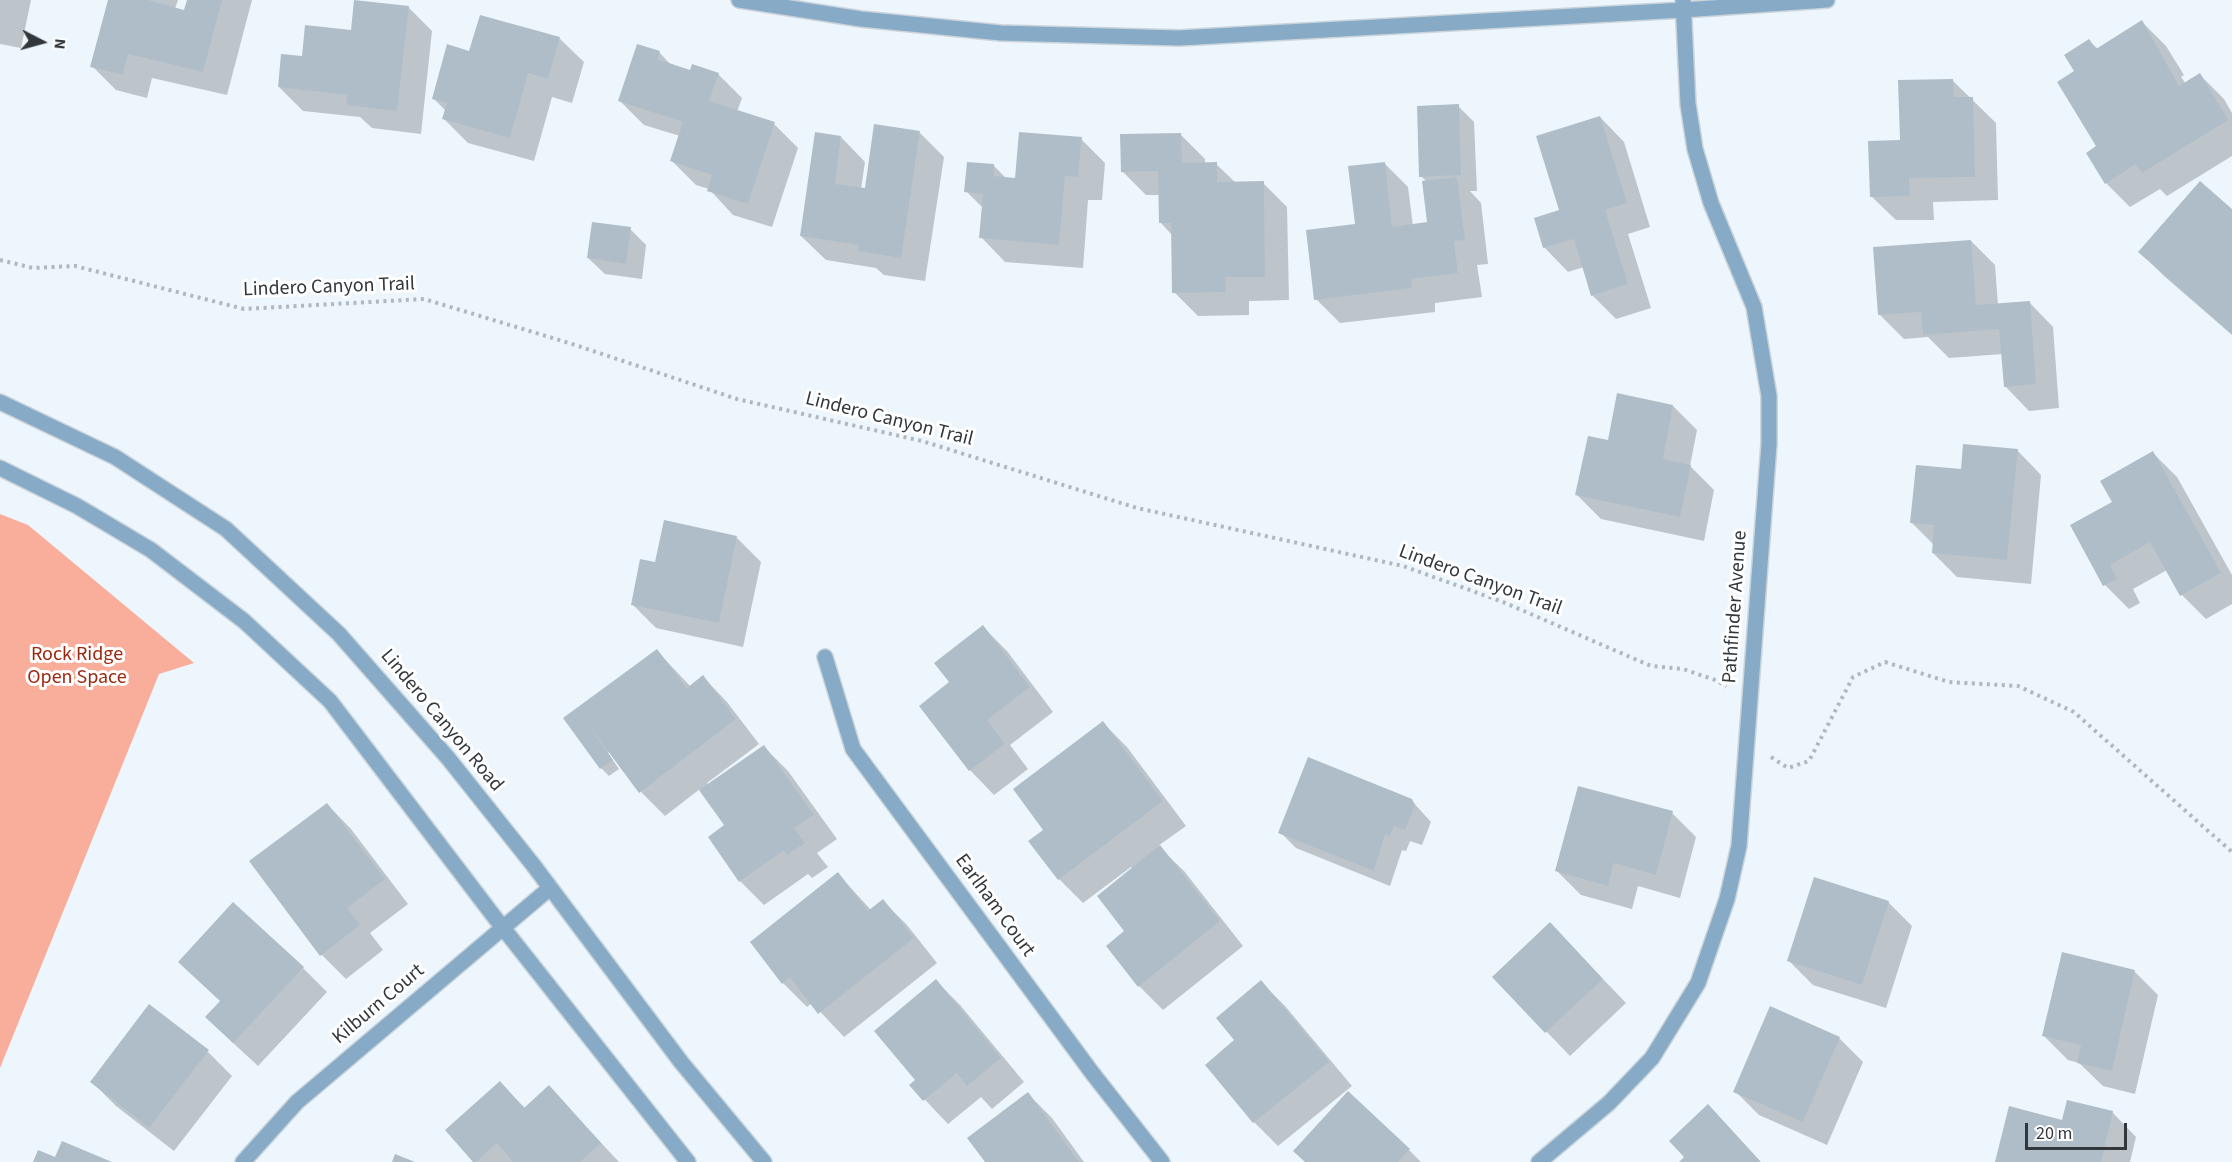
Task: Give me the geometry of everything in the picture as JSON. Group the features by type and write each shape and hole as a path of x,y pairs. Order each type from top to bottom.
{"street":[{"path":"739,0 861,20 1001,33 1179,38 1683,5 1827,0"},
{"name":"Pathfinder Avenue","path":"1539,1162 1609,1103 1652,1058 1698,983 1727,899 1739,846 1769,444 1769,396 1754,307 1711,203 1695,148 1688,104 1683,5"},
{"name":"Lindero Canyon Road","path":"0,402 115,457 226,529 339,634 448,758 550,888 681,1062 764,1162"},
{"path":"0,468 77,506 151,550 244,621 330,701 502,927 687,1162"},
{"name":"Earlham Court","path":"825,657 853,749 1093,1074 1162,1162"},
{"name":"Kilburn Court","path":"243,1162 297,1102 550,888"}],"path":[{"name":"Lindero Canyon Trail","path":"0,260 33,268 75,266 244,309 424,299 737,399 922,441 1137,508 1403,566 1503,602 1651,666 1683,669 1718,681 1749,706"},
{"path":"1767,747 1772,758 1788,768 1809,761 1853,677 1885,662 1948,682 2018,686 2074,712 2232,852"}],"green space":[{"name":"Rock Ridge Open Space","path":"0,514 28,525 194,663 159,674 0,1068"}],"building":[{"path":"108,0 148,0 184,10 187,0 222,0 203,72 128,54 123,75 90,67"},
{"path":"354,0 409,6 397,111 346,105 347,95 278,87 281,54 302,56 305,25 351,30"},
{"path":"480,15 560,37 548,79 528,73 510,138 442,119 447,103 432,99 447,44 469,51"},
{"path":"2142,20 2179,86 2200,73 2228,120 2142,173 2136,164 2105,184 2086,153 2096,146 2057,82 2074,71 2064,55 2089,39 2096,49"},
{"path":"637,44 660,51 657,59 690,70 692,64 719,73 709,101 775,122 748,204 707,191 712,175 670,161 683,122 618,101"},
{"path":"1953,79 1954,97 1973,97 1975,177 1909,178 1910,196 1870,197 1868,141 1900,140 1898,80"},
{"path":"1459,104 1461,175 1419,177 1417,106"},
{"path":"1600,116 1627,203 1605,210 1628,284 1591,296 1574,239 1543,248 1534,218 1559,210 1536,136"},
{"path":"874,124 920,131 901,258 858,251 859,245 800,236 815,132 841,136 835,184 865,188"},
{"path":"1019,132 1082,137 1078,177 1065,176 1059,245 979,238 983,194 964,192 967,162 994,164 994,176 1015,178"},
{"path":"1181,133 1182,163 1217,162 1217,182 1264,181 1265,277 1225,277 1226,292 1172,293 1171,223 1159,223 1158,171 1121,172 1120,134"},
{"path":"1385,162 1392,227 1427,222 1422,181 1457,177 1465,240 1454,241 1458,273 1411,279 1412,288 1314,300 1306,230 1355,224 1348,166"},
{"path":"2200,181 2232,209 2232,334 2138,252"},
{"path":"592,222 631,227 626,264 587,258"},
{"path":"1971,240 1976,305 2030,301 2036,384 2004,387 1999,329 1923,335 1921,312 1878,315 1873,247"},
{"path":"1617,393 1673,405 1663,459 1691,465 1680,517 1575,495 1588,436 1608,440"},
{"path":"1963,444 2018,449 2007,560 1932,553 1934,525 1910,523 1916,465 1961,469"},
{"path":"2153,451 2221,573 2180,596 2150,542 2110,565 2117,579 2103,586 2070,525 2112,502 2100,481"},
{"path":"664,520 737,536 719,623 631,605 640,559 655,562"},
{"path":"983,625 1030,687 987,720 1005,744 969,771 919,706 949,682 934,663"},
{"path":"657,649 687,688 703,675 736,719 639,793 582,716 613,760 600,769 563,718"},
{"path":"1103,721 1163,801 1058,880 1028,841 1043,830 1013,789"},
{"path":"764,745 814,815 794,828 805,843 787,855 784,850 739,882 708,837 724,825 699,790"},
{"path":"1308,757 1412,799 1415,805 1405,830 1394,826 1390,836 1385,834 1374,871 1278,833"},
{"path":"1578,786 1673,811 1656,875 1614,863 1608,886 1555,871"},
{"path":"327,803 385,879 347,908 360,925 320,956 249,861"},
{"path":"1160,845 1220,921 1138,987 1106,946 1124,931 1097,896"},
{"path":"838,872 868,911 883,899 914,938 818,1014 790,977 782,984 750,942"},
{"path":"1814,877 1889,901 1862,985 1787,961"},
{"path":"233,902 304,967 233,1043 205,1017 220,1001 178,962"},
{"path":"1550,922 1603,979 1545,1033 1492,977"},
{"path":"2062,952 2135,970 2112,1071 2077,1063 2081,1045 2042,1036"},
{"path":"936,979 1001,1058 967,1086 957,1073 923,1101 909,1085 915,1080 874,1031"},
{"path":"1261,980 1329,1062 1253,1123 1205,1065 1234,1040 1216,1018"},
{"path":"149,1004 209,1050 149,1128 90,1082"},
{"path":"1770,1006 1840,1037 1803,1122 1733,1092"},
{"path":"500,1081 524,1108 549,1085 601,1143 580,1162 513,1162 497,1143 476,1162 473,1162 445,1130"},
{"path":"1348,1091 1410,1149 1398,1162 1305,1162 1293,1151"},
{"path":"1028,1092 1079,1162 985,1162 967,1138"},
{"path":"2067,1100 2113,1111 2101,1162 1995,1162 2009,1106 2062,1120"},
{"path":"1708,1104 1761,1162 1679,1162 1684,1157 1669,1141"},
{"path":"62,1141 112,1162 33,1162 38,1150 55,1157"},
{"path":"395,1154 415,1162 392,1162"}]}
